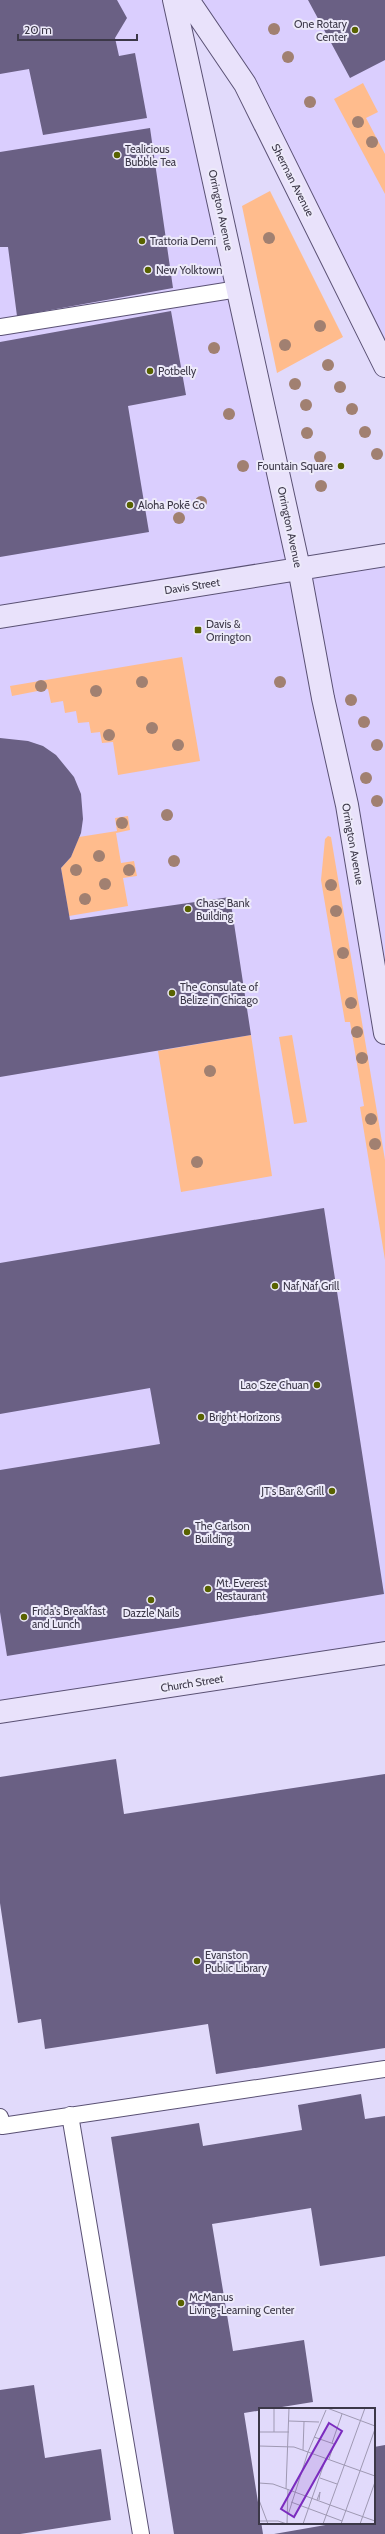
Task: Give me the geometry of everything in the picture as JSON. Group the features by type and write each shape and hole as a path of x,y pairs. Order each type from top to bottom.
{"street":[{"name":"Orrington Avenue","path":"174,0 299,568 323,698 347,805 385,1033"},
{"name":"Sherman Avenue","path":"188,0 245,84 385,366"},
{"name":"Davis Street","path":"0,617 385,555"},
{"name":"Church Street","path":"0,1712 385,1653"}],"lane":[{"path":"0,327 238,289"},
{"path":"0,2118 2,2126 385,2069"},
{"path":"70,2115 141,2534"}],"shaded area":[{"path":"0,0 174,0 299,568 385,554 385,1642 0,1702"},
{"path":"188,0 385,0 385,351"},
{"path":"363,83 378,112 366,118 385,154 385,194 334,99"},
{"path":"270,191 343,337 277,373 242,206"},
{"path":"182,657 200,761 118,775 113,742 102,743 100,732 91,733 89,722 78,723 76,711 65,713 63,701 51,703 48,689 12,696 10,686"},
{"path":"128,816 130,830 116,833 121,863 134,861 137,876 123,878 128,906 69,916 61,868 71,857 79,837 117,831 115,818"},
{"path":"328,836 331,837 385,1160 385,1260 360,1107 364,1106 350,1022 345,1022 321,880 325,839"},
{"path":"251,1035 272,1176 181,1192 158,1051"},
{"path":"292,1035 307,1122 294,1124 279,1037"}],"building":[{"path":"0,0 117,0 127,18 115,38 119,56 135,53 147,118 43,135 29,69 0,74"},
{"name":"One Rotary Center","path":"308,0 385,0 385,60 350,78"},
{"path":"150,128 173,288 17,316 8,247 0,247 0,152"},
{"path":"171,311 186,395 128,406 149,532 0,557 0,342"},
{"name":"Chase Bank Building","path":"0,738 28,741 43,746 56,755 74,777 81,794 83,819 81,833 71,857 61,868 70,920 230,897 251,1035 0,1077"},
{"name":"The Carlson Building","path":"324,1208 384,1594 7,1656 0,1612 0,1470 160,1444 150,1388 0,1414 0,1263"},
{"name":"Evanston Public Library","path":"116,1759 124,1814 385,1774 385,2048 216,2074 208,2024 45,2049 41,2019 18,2023 0,1903 0,1777"},
{"name":"McManus Living-Learning Center","path":"361,2094 365,2119 385,2116 385,2256 320,2266 311,2208 212,2224 233,2351 304,2340 313,2402 275,2408 259,2408 259,2411 244,2413 259,2509 259,2524 261,2524 263,2534 174,2534 111,2137 199,2123 203,2146 302,2130 298,2105"},
{"path":"34,2385 45,2458 101,2449 111,2520 20,2534 0,2534 0,2390"},
{"path":"385,2445 385,2534 274,2534 331,2524 375,2524 375,2447"}],"place":[{"name":"One Rotary Center","path":"355,30"},
{"name":"Tealicious Bubble Tea","path":"117,155"},
{"name":"Trattoria Demi","path":"142,241"},
{"name":"New Yolktown","path":"148,270"},
{"name":"Potbelly","path":"150,371"},
{"name":"Fountain Square","path":"341,466"},
{"name":"Aloha Pokē Co","path":"130,505"},
{"name":"Davis & Orrington","path":"198,630"},
{"name":"Chase Bank Building","path":"188,909"},
{"name":"The Consulate of Belize in Chicago","path":"172,993"},
{"name":"Naf Naf Grill","path":"275,1286"},
{"name":"Lao Sze Chuan","path":"317,1385"},
{"name":"Bright Horizons","path":"201,1417"},
{"name":"JT's Bar & Grill","path":"332,1491"},
{"name":"The Carlson Building","path":"187,1532"},
{"name":"Mt. Everest Restaurant","path":"208,1589"},
{"name":"Dazzle Nails","path":"151,1600"},
{"name":"Frida's Breakfast and Lunch","path":"24,1617"},
{"name":"Evanston Public Library","path":"197,1961"},
{"name":"McManus Living-Learning Center","path":"181,2303"}]}
